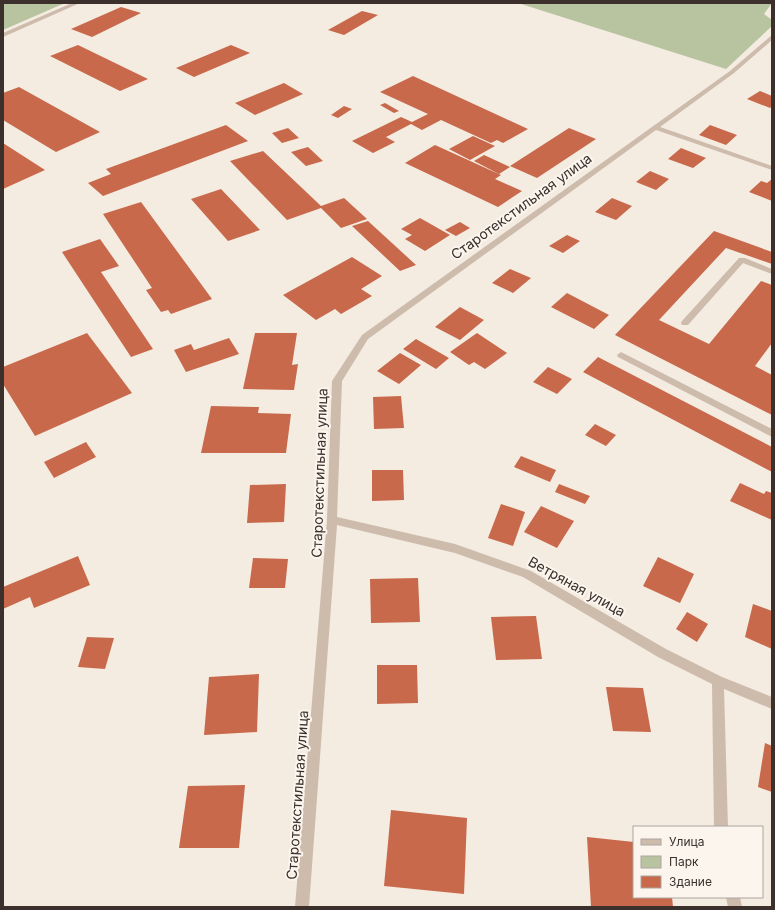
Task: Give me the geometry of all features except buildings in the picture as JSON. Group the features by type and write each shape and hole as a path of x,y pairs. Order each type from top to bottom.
{"street":[{"path":"3,35 77,3"},
{"name":"Старотекстильная улица","path":"302,907 332,520 336,381 365,337 551,201 656,128 732,72 772,37"},
{"path":"656,128 772,168"},
{"path":"685,323 742,260 772,272"},
{"path":"620,355 772,433"},
{"name":"Ветряная улица","path":"332,520 455,549 527,574 662,653 718,681 772,703"},
{"path":"718,681 721,826"}],"green space":[{"path":"3,3 65,3 3,30"},
{"path":"518,3 772,3 764,14 772,20 772,26 726,69"}]}
